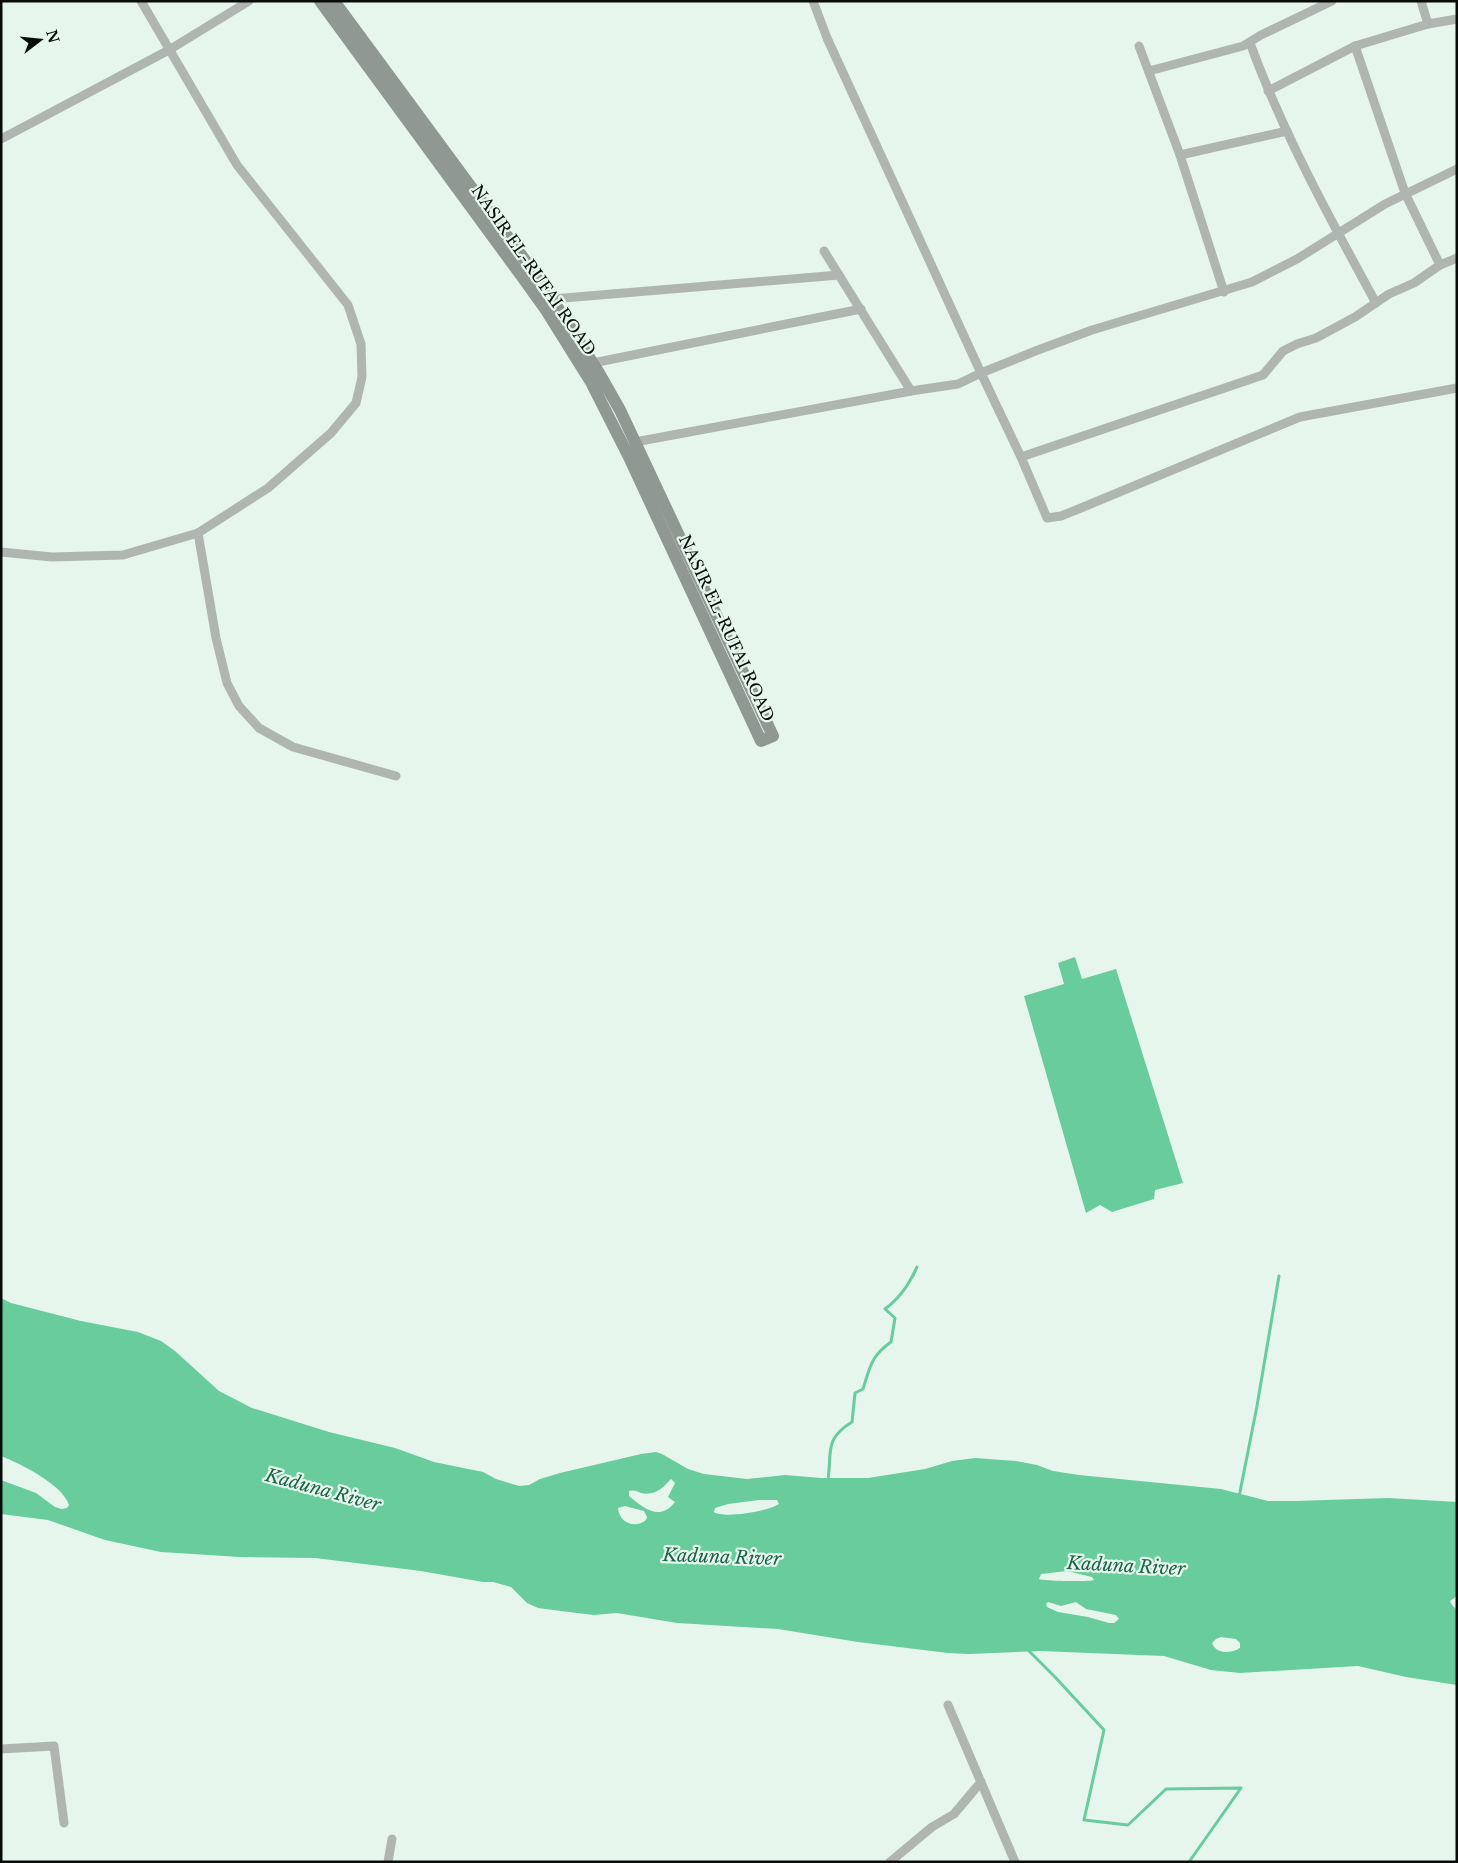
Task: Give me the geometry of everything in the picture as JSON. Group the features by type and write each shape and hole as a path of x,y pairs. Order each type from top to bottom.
{"main road":[{"name":"NASIR EL-RUFAI ROAD","path":"320,1 544,286 593,363 620,410 696,586"},
{"name":"NASIR EL-RUFAI ROAD","path":"334,1 456,176 546,310 591,382 696,586"},
{"path":"696,586 773,736 761,741"}],"street":[{"path":"1,552 52,557 123,555 198,533 268,488 331,433 356,403 362,377 361,344 348,305 237,165 141,1"},
{"path":"1,139 169,50 249,1"},
{"path":"814,1 827,38 1021,457 1046,518 1053,518 1081,508 1300,417 1457,388"},
{"path":"1149,71 1250,43 1261,35 1332,1"},
{"path":"1422,1 1428,24"},
{"path":"1268,90 1355,46 1428,24 1457,19"},
{"path":"1250,43 1268,90 1287,131 1338,234 1376,303"},
{"path":"1139,46 1180,155 1224,292"},
{"path":"1355,46 1406,194 1440,265"},
{"path":"1180,155 1287,131"},
{"path":"635,442 958,384 1038,350 1092,330 1224,292 1252,282 1282,267 1385,204 1457,169"},
{"path":"824,252 911,391"},
{"path":"1021,457 1263,376 1283,351 1316,338 1356,317 1389,294 1414,283 1440,265 1457,258"},
{"path":"552,299 839,275"},
{"path":"593,363 861,309"},
{"path":"198,533 216,638 227,683 239,706 259,728 293,747 396,776"},
{"path":"948,1705 1015,1862"},
{"path":"1,1749 54,1746 64,1823"},
{"path":"890,1862 932,1828 954,1814 981,1782"},
{"path":"388,1862 392,1839"}],"water":[{"path":"1075,957 1082,979 1116,969 1183,1183 1155,1190 1154,1199 1112,1212 1100,1205 1086,1213 1024,996 1064,984 1058,963"},
{"name":"Kaduna River","path":"1,1298 11,1303 81,1321 138,1332 161,1341 175,1351 219,1391 252,1408 329,1432 395,1448 434,1462 483,1472 496,1479 519,1486 529,1485 540,1479 560,1473 656,1452 688,1469 704,1474 747,1479 785,1475 821,1478 868,1478 925,1469 952,1461 975,1458 1016,1461 1037,1465 1053,1471 1079,1475 1221,1489 1268,1501 1388,1498 1457,1502 1457,1596 1450,1601 1457,1610 1457,1685 1406,1677 1358,1666 1240,1673 1211,1670 1164,1656 1040,1651 948,1653 858,1642 778,1629 677,1623 617,1613 594,1615 538,1608 527,1603 511,1587 493,1582 483,1582 421,1571 315,1558 240,1557 161,1552 105,1540 48,1520 1,1514 1,1480 36,1493 55,1507 62,1509 67,1508 69,1505 65,1497 50,1482 29,1469 1,1456","holes":["671,1479 675,1483 668,1497 675,1502 663,1511 652,1511 640,1505 629,1496 629,1491 646,1494 662,1488","759,1500 777,1500 779,1504 766,1509 727,1515 714,1512 715,1508 728,1504","625,1506 644,1511 647,1517 642,1523 633,1524 624,1521 618,1508","1067,1571 1092,1577 1094,1580 1042,1580 1039,1579 1041,1574","1048,1602 1061,1606 1076,1602 1086,1609 1116,1615 1119,1619 1114,1623 1109,1623 1058,1612 1047,1607 1046,1604","1221,1637 1236,1639 1240,1643 1240,1648 1224,1652 1214,1647 1212,1643"]}],"waterway":[{"path":"828,1480 833,1440 843,1428 852,1422 855,1393 863,1389 875,1357 891,1342 895,1318 885,1309 904,1290 917,1267 913,1276"},
{"path":"1239,1497 1257,1406 1279,1276"},
{"path":"1027,1649 1104,1730 1084,1820 1128,1825 1166,1789 1241,1788 1189,1862"}]}
